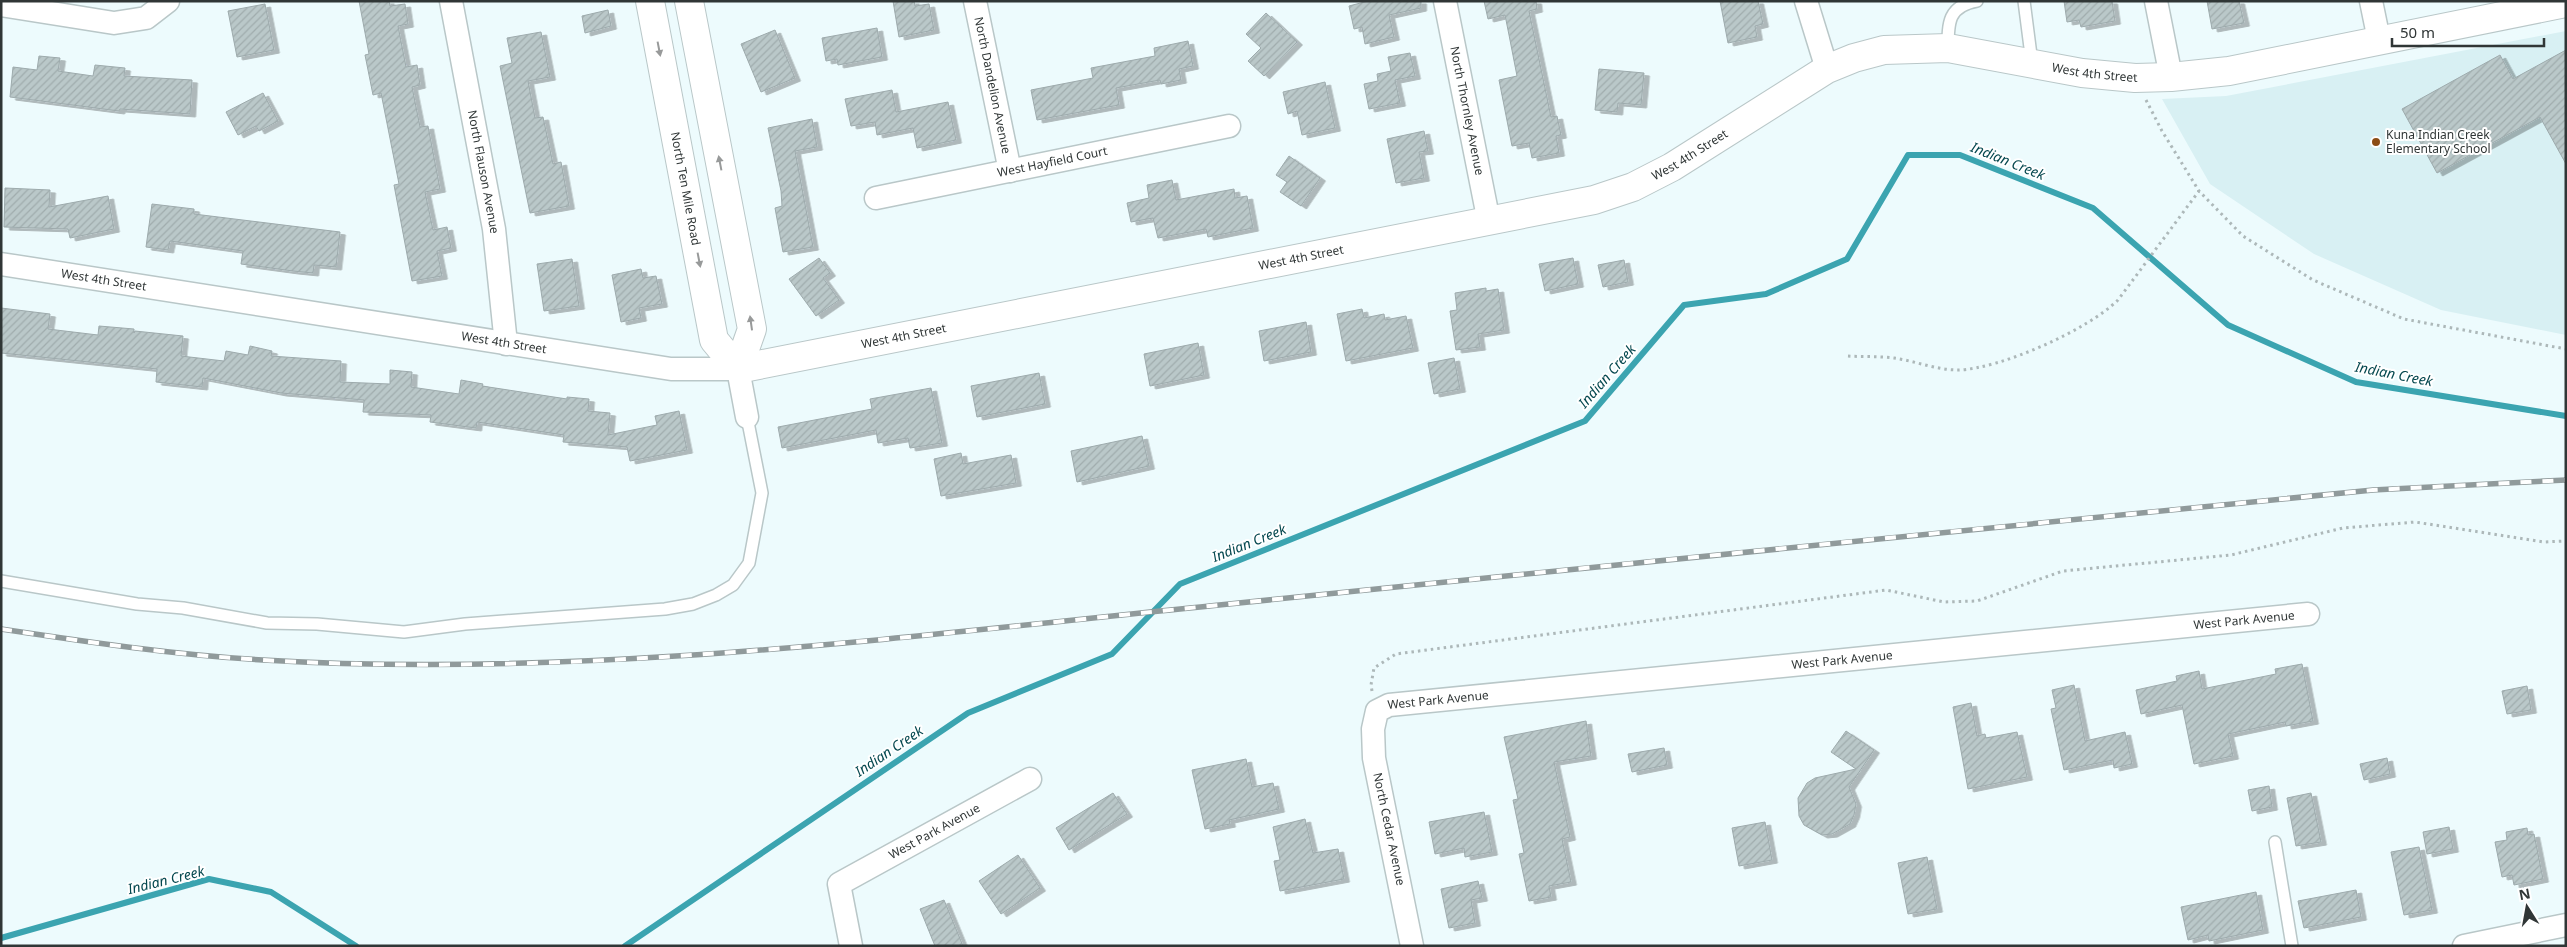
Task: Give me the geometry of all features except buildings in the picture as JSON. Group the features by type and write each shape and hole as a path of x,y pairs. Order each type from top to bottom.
{"main road":[{"name":"North Ten Mile Road","path":"650,1 714,340 738,369"},
{"path":"689,1 752,329 738,369"},
{"name":"West 4th Street","path":"738,369 1594,200 1633,187 1672,167 1827,69 1854,58 1884,50 1948,48 2082,73 2135,78 2171,77 2229,71 2566,3"}],"street":[{"path":"1,5 114,23 146,18 168,1"},
{"name":"North Flauson Avenue","path":"451,1 494,229 506,344"},
{"name":"North Dandelion Avenue","path":"976,1 1010,171"},
{"name":"North Thornley Avenue","path":"1445,1 1489,222"},
{"path":"1806,1 1827,69"},
{"path":"2156,1 2171,77"},
{"path":"2372,1 2379,40"},
{"name":"West Hayfield Court","path":"876,198 1230,126"},
{"name":"West 4th Street","path":"1,264 671,369 738,369"},
{"name":"North Ten Mile Road","path":"738,369 748,417"},
{"name":"West Park Avenue","path":"1377,711 1404,702 2308,614"},
{"name":"North Cedar Avenue","path":"1377,711 1374,729 1374,758 1412,946"},
{"name":"West Park Avenue","path":"851,946 839,884 1030,779"},
{"path":"2464,946 2566,925"}],"lane":[{"path":"1948,48 1950,17 1957,8 1977,1"},
{"path":"2012,1 2025,4 2032,63"},
{"path":"1,581 137,604 183,608 267,623 317,624 404,632 466,624 665,609 693,604 733,585 749,563 762,493 748,417"},
{"path":"2275,842 2292,946"}],"path":[{"path":"2135,78 2162,132 2199,191 2243,236 2313,280 2404,319 2566,349"},
{"path":"1848,356 1894,358 1957,370 2001,361 2060,337 2105,313 2134,279 2187,204 2199,191"},
{"path":"1377,711 1371,686 1374,668 1396,654 1886,590 1944,602 1977,601 2063,571 2231,555 2352,527 2415,522 2544,542 2566,541"}],"shaded area":[{"name":"Kuna Indian Creek Elementary School","path":"2566,31 2566,335 2441,310 2314,254 2210,184 2162,99 2226,96"}],"waterway":[{"name":"Indian Creek","path":"625,946 968,713 1112,654 1180,584 1585,421 1684,305 1766,294 1847,259 1908,155 1960,155 2093,208 2228,325 2356,382 2566,416"},
{"name":"Indian Creek","path":"1,938 209,879 271,892 356,946"}],"railway":[{"path":"1,629 164,651 263,660 384,664 505,664 626,659 868,641 2373,490 2566,480"}],"place":[{"name":"Kuna Indian Creek Elementary School","path":"2376,142"}]}
